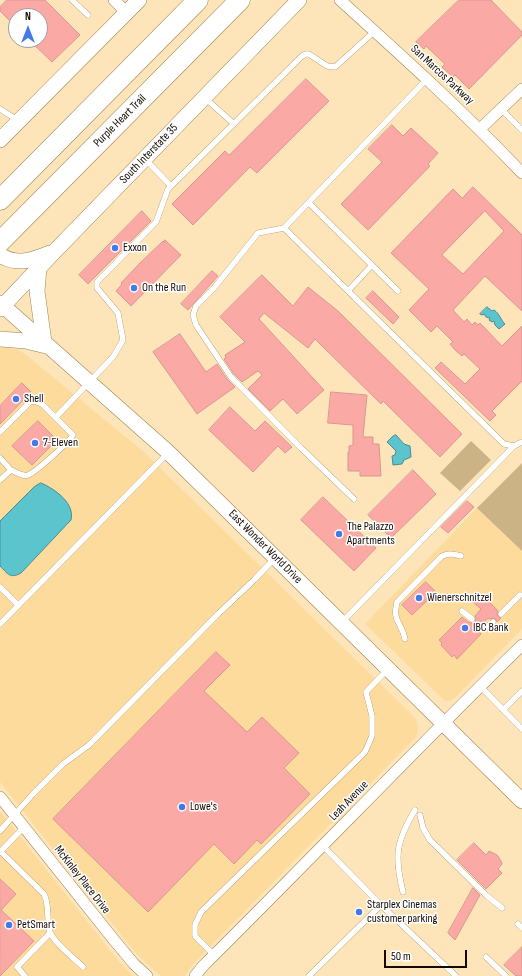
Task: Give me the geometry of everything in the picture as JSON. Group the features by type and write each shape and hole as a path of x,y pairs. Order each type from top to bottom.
{"highway":[{"path":"0,200 198,0"},
{"name":"Purple Heart Trail","path":"0,242 240,0"}],"main road":[{"path":"0,140 140,0"},
{"name":"South Interstate 35","path":"1,306 300,0"},
{"path":"0,255 6,259 20,262 54,252"},
{"path":"0,339 46,344 37,291 39,268"},
{"name":"East Wonder World Drive","path":"1,306 89,381 168,452 522,801"}],"street":[{"path":"114,0 127,13"},
{"name":"San Marcos Parkway","path":"340,0 428,79 480,129 522,173"},
{"path":"480,129 522,89"},
{"name":"Leah Avenue","path":"195,976 442,723 522,645"},
{"name":"McKinley Place Drive","path":"0,797 114,940 134,964 147,976"}],"lane":[{"path":"72,0 88,15"},
{"path":"56,417 113,357 123,340 118,313 97,288 97,282 156,222 168,189 302,56 309,54 327,66 335,67 375,31"},
{"path":"354,499 231,377 196,325 193,315 196,306 214,288 258,233 284,228 428,79"},
{"path":"205,97 234,124"},
{"path":"0,109 19,121"},
{"path":"501,109 522,130"},
{"path":"144,159 171,186"},
{"path":"309,203 398,291"},
{"path":"284,228 504,444 514,446"},
{"path":"348,291 372,265"},
{"path":"0,432 30,402 34,401 42,404 73,435 36,470 27,475 21,475 11,470 0,458"},
{"path":"341,622 514,446 522,442"},
{"path":"0,624 168,452"},
{"path":"0,480 11,470"},
{"path":"405,639 405,635 396,620 395,609 397,602 442,556 454,554 461,556"},
{"path":"0,831 63,764 89,746 218,614 276,558"},
{"path":"0,587 18,605"},
{"path":"501,614 520,595"},
{"path":"462,611 472,619"},
{"path":"480,626 487,627 493,622"},
{"path":"214,955 194,936 195,925 201,912 365,752 372,736 372,716 366,692 388,669"},
{"path":"480,686 522,730"},
{"path":"503,710 522,691"},
{"path":"403,892 398,870 398,849 401,836 415,810"},
{"path":"420,815 423,828 430,840 486,895 502,908"},
{"path":"24,827 0,851 44,894 47,901 50,933 83,967"},
{"path":"323,846 380,905 456,976"},
{"path":"310,976 380,905"},
{"path":"26,976 17,967 50,933"},
{"path":"486,957 506,976"}],"shaded area":[{"path":"0,345 15,348 25,354 144,452 414,717 417,722 418,731 416,737 193,964 185,976 161,976 134,951 0,782 0,566 9,575 21,573 71,521 72,515 69,504 50,487 34,487 0,521"},
{"path":"471,441 491,460 460,491 440,473"},
{"path":"522,463 522,551 477,508"},
{"path":"477,508 522,551 522,629 455,698 450,701 445,701 365,624"},
{"path":"0,811 116,958 133,976 0,976"}],"water":[{"path":"487,307 492,311 494,310 505,324 499,329 495,325 494,321 492,322 489,320 490,318 486,317 484,314 480,314"},
{"path":"396,435 404,444 410,446 411,457 404,460 402,464 393,465 392,456 395,455 396,451 387,442"},
{"path":"41,483 63,497 70,508 71,520 21,573 12,576 0,566 0,521 34,487"}],"building":[{"path":"7,0 45,0 80,35 52,62 37,48 48,48 48,8 8,8 8,19 0,11 0,7"},
{"path":"459,0 491,0 522,32 522,35 469,89 455,75 453,77 442,67 445,64 426,46 424,49 416,42"},
{"path":"306,79 329,101 257,173 250,167 193,225 172,204 225,151 229,155"},
{"path":"392,125 403,136 411,128 438,153 428,164 430,166 368,230 341,204 382,162 368,149"},
{"path":"473,187 522,235 522,311 485,276 453,310 464,322 467,319 472,325 475,322 478,325 480,323 502,346 522,326 522,381 492,411 496,415 490,421 435,368 441,362 465,384 480,369 464,354 462,356 455,350 450,344 453,342 437,326 431,332 409,310 429,289 391,253 453,189 462,198","holes":["485,211 504,231 463,274 442,255"]},
{"name":"Exxon","path":"142,211 151,221 88,284 79,275"},
{"path":"165,240 181,255 131,306 116,291 122,284 121,283 139,264"},
{"path":"212,271 218,276 188,310 181,304"},
{"path":"262,275 293,306 308,287 338,311 462,434 440,457 383,401 381,404 315,339 308,348 264,313 259,319 324,390 297,414 283,399 270,411 248,389 262,375 258,371 242,382 234,374 224,359 226,358 225,355 245,342 220,317"},
{"path":"373,291 399,317 393,324 366,298"},
{"path":"180,334 206,372 217,364 227,379 235,387 197,414 153,352"},
{"name":"Shell","path":"22,383 31,392 0,424 0,406"},
{"path":"331,392 367,395 363,437 373,437 373,444 379,444 381,476 360,476 360,471 348,471 349,446 353,445 353,425 328,423"},
{"path":"230,407 255,431 265,421 292,447 285,453 278,446 253,472 209,430"},
{"name":"7-Eleven","path":"38,421 57,440 32,465 12,446"},
{"path":"413,470 436,494 391,538 368,515"},
{"name":"The Palazzo Apartments","path":"323,497 376,548 354,571 301,520"},
{"path":"467,501 474,507 448,533 441,527"},
{"name":"Wienerschnitzel","path":"426,582 436,592 412,615 402,605"},
{"name":"IBC Bank","path":"482,594 498,611 497,615 501,618 497,622 495,618 488,618 483,623 478,624 476,629 481,634 457,659 454,655 452,657 441,645 442,643 439,640 462,617 468,622 475,622 475,616 481,609 473,602"},
{"name":"Lowe's","path":"216,652 230,665 204,691 247,732 262,717 299,753 284,768 310,794 261,844 257,840 234,864 214,844 148,912 53,819"},
{"path":"474,843 486,855 489,851 497,855 502,864 498,869 502,873 486,889 457,860"},
{"name":"PetSmart","path":"0,879 16,894 1,910 34,941 0,976"},
{"path":"473,888 480,895 455,940 448,933"},
{"path":"522,947 522,976 516,976 504,965"}],"place":[{"name":"Exxon","path":"115,248"},
{"name":"On the Run","path":"134,288"},
{"name":"Shell","path":"16,399"},
{"name":"7-Eleven","path":"35,443"},
{"name":"The Palazzo Apartments","path":"339,534"},
{"name":"Wienerschnitzel","path":"419,598"},
{"name":"IBC Bank","path":"465,628"},
{"name":"Lowe's","path":"182,807"},
{"name":"Starplex Cinemas customer parking","path":"359,912"},
{"name":"PetSmart","path":"9,925"}]}
